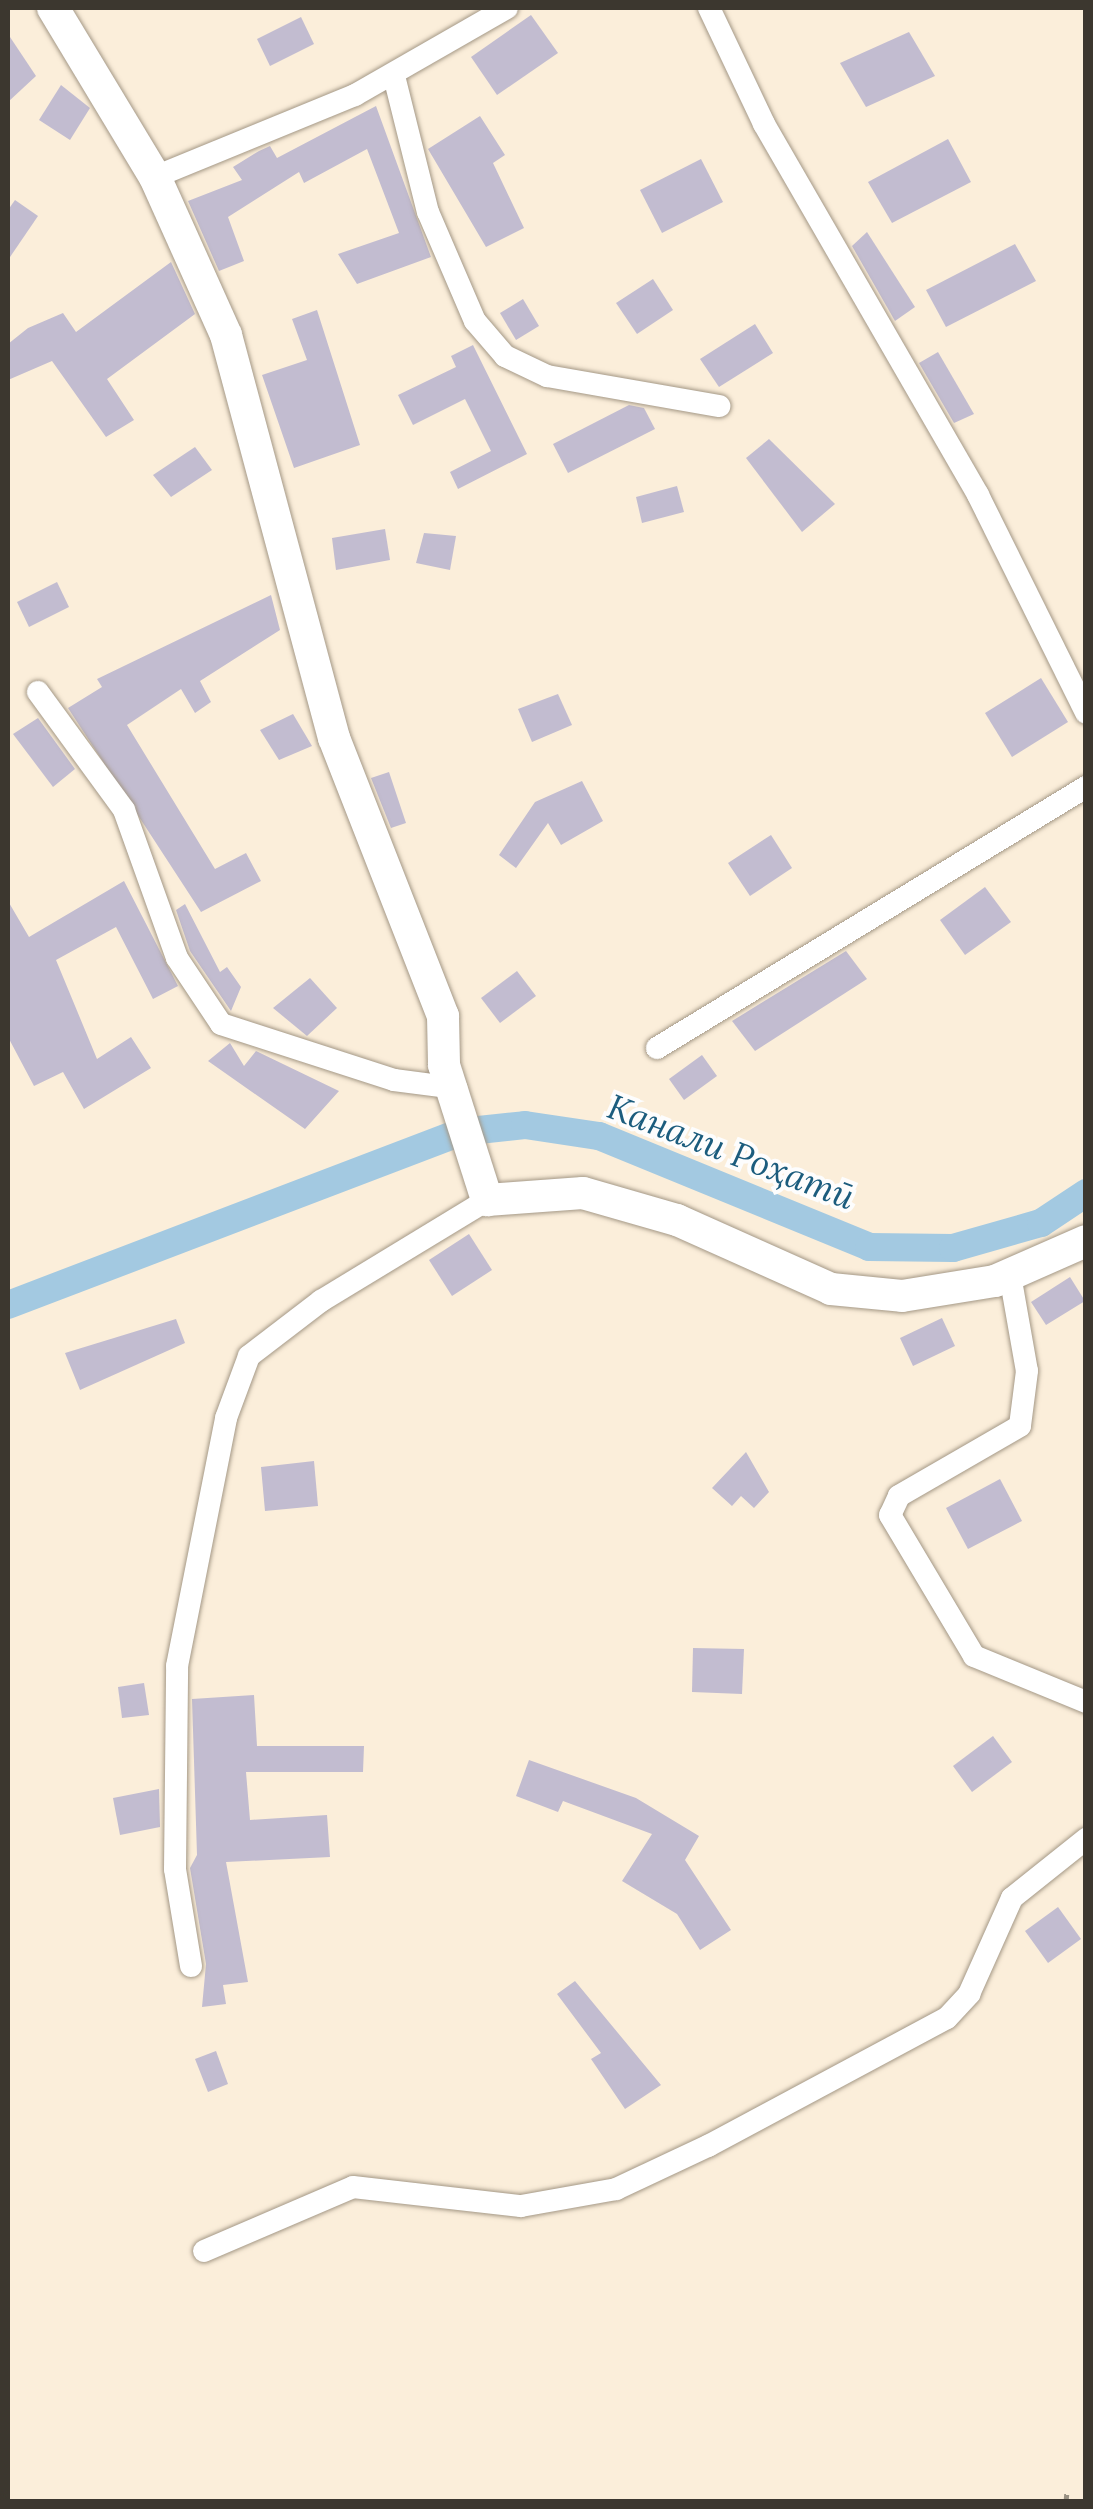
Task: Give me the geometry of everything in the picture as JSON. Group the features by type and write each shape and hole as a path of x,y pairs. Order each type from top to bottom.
{"street":[{"path":"53,8 155,177 226,334 334,738 443,1016 444,1065 461,1102 487,1200"},
{"path":"709,8 764,124 978,495 1086,713"},
{"path":"155,177 394,76 499,10"},
{"path":"394,76 428,212 475,321 505,356 547,376 719,406"},
{"path":"38,692 124,810 177,958 222,1024 461,1102"},
{"path":"658,1048 1086,787"},
{"path":"191,1966 175,1869 177,1666 226,1418 249,1356 321,1301 487,1200 584,1193 678,1220 831,1288 902,1296 1010,1275 1086,1241"},
{"path":"1010,1275 1027,1371 1020,1426 899,1496 890,1515 974,1656 1086,1702"},
{"path":"204,2251 353,2187 521,2206 616,2189 947,2018 970,1994 1012,1898 1086,1840"}],"path":[{"path":"1066,2502 1068,2490"}],"building":[{"path":"531,15 558,53 497,95 471,57"},
{"path":"301,17 314,44 270,66 257,39"},
{"path":"909,32 935,76 866,107 840,63"},
{"path":"8,34 36,76 8,102"},
{"path":"61,85 90,108 70,140 39,120"},
{"path":"376,106 431,257 357,284 338,254 399,233 367,149 304,183 299,172 228,217 244,261 219,271 188,201 242,180 233,167 259,151 270,146 277,158"},
{"path":"480,116 505,155 493,163 524,228 486,247 428,149"},
{"path":"948,139 971,182 892,223 868,182"},
{"path":"701,159 723,202 662,233 640,190"},
{"path":"15,200 38,216 8,260 8,210"},
{"path":"867,232 915,307 895,321 852,246"},
{"path":"1015,244 1036,281 946,327 926,290"},
{"path":"171,262 195,314 107,379 134,420 106,437 52,361 8,380 8,344 28,328 63,313 76,332"},
{"path":"653,279 673,310 637,334 616,303"},
{"path":"523,299 539,326 516,340 500,313"},
{"path":"317,310 360,445 294,468 262,375 307,360 292,319"},
{"path":"755,324 773,353 719,387 700,359"},
{"path":"473,345 527,454 458,489 450,472 491,451 465,399 413,425 398,395 456,367 451,356"},
{"path":"938,352 974,414 954,423 919,363"},
{"path":"629,405 644,408 655,429 568,473 553,444"},
{"path":"769,439 835,504 802,532 746,458"},
{"path":"195,447 212,470 171,497 153,475"},
{"path":"677,486 684,512 642,523 636,497"},
{"path":"385,529 390,560 336,570 332,538"},
{"path":"424,533 456,536 450,570 416,563"},
{"path":"57,582 69,607 29,627 17,602"},
{"path":"271,595 280,630 200,681 211,702 195,713 181,689 127,725 215,869 246,853 261,881 201,912 68,708 102,687 97,679"},
{"path":"1041,678 1068,722 1012,757 985,713"},
{"path":"558,694 572,725 532,742 518,709"},
{"path":"293,714 312,746 279,760 260,730"},
{"path":"38,718 75,769 53,787 13,734"},
{"path":"389,772 406,823 391,828 371,778"},
{"path":"582,781 603,821 561,845 548,823 516,868 499,855 535,802"},
{"path":"771,835 792,868 750,896 728,863"},
{"path":"124,881 178,986 153,999 116,927 56,960 97,1059 131,1037 151,1068 84,1109 63,1072 34,1086 8,1037 8,901 29,937"},
{"path":"985,887 1011,922 965,955 940,920"},
{"path":"185,904 220,972 227,967 241,987 231,1011 190,951 176,910"},
{"path":"846,951 867,979 755,1051 732,1021"},
{"path":"517,971 536,996 500,1023 481,998"},
{"path":"310,978 337,1008 307,1036 273,1008"},
{"path":"230,1043 244,1066 256,1051 339,1091 305,1129 208,1061"},
{"path":"702,1055 717,1076 684,1100 669,1079"},
{"path":"469,1234 492,1270 452,1296 429,1260"},
{"path":"1070,1277 1085,1301 1046,1325 1031,1302"},
{"path":"942,1318 955,1346 913,1366 900,1338"},
{"path":"176,1319 185,1343 80,1390 65,1353"},
{"path":"746,1452 769,1492 754,1508 741,1496 732,1506 712,1488"},
{"path":"314,1461 318,1506 265,1511 261,1467"},
{"path":"1000,1479 1022,1521 968,1549 946,1508"},
{"path":"693,1648 744,1649 742,1694 692,1692"},
{"path":"144,1683 149,1715 122,1718 118,1687"},
{"path":"254,1695 257,1746 364,1746 363,1772 246,1772 250,1820 327,1815 330,1857 226,1862 248,1982 223,1985 226,2004 202,2007 206,1964 190,1868 197,1855 192,1699"},
{"path":"993,1736 1012,1762 972,1792 953,1766"},
{"path":"529,1760 636,1798 699,1836 685,1860 731,1930 700,1950 677,1914 622,1881 652,1834 563,1801 558,1812 516,1796"},
{"path":"159,1789 160,1827 120,1835 113,1798"},
{"path":"1058,1907 1081,1939 1048,1963 1025,1931"},
{"path":"575,1981 661,2085 625,2109 591,2059 601,2053 557,1994"},
{"path":"216,2051 228,2084 208,2092 195,2059"}],"waterway":[{"name":"Канали Роҳатӣ","path":"8,1305 460,1132 525,1125 599,1136 869,1247 953,1248 1041,1223 1086,1193"}]}
